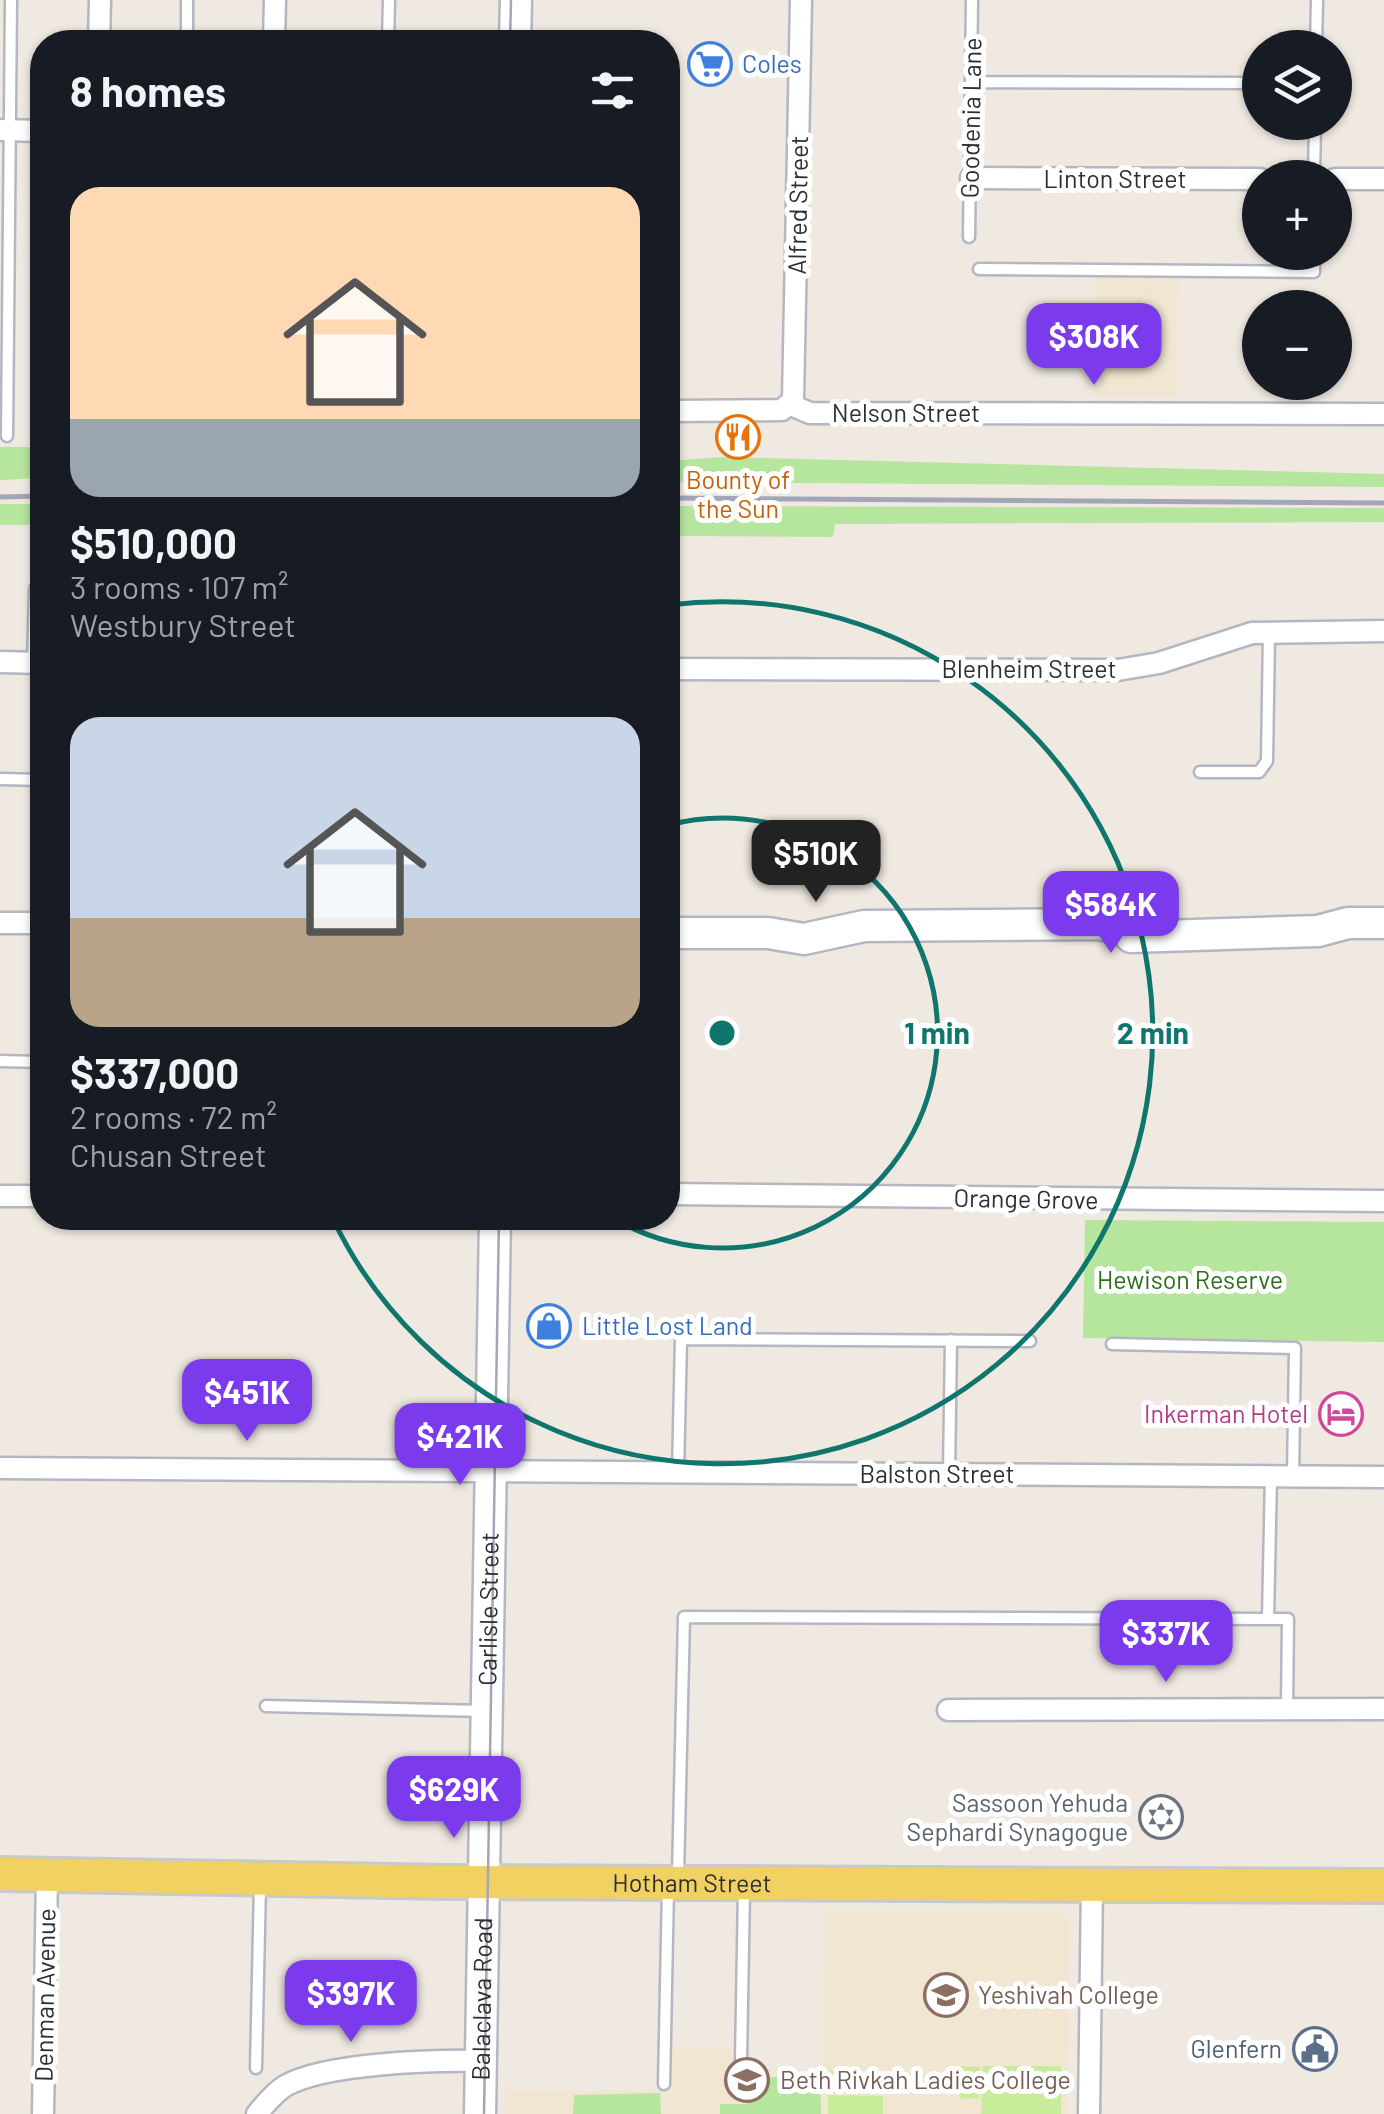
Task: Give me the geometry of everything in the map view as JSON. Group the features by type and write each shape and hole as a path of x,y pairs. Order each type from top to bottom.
{"main road":[{"path":"515,30 516,0"},
{"path":"680,933 768,934 804,939 864,926 1099,924 1149,934 1318,931 1348,923 1384,923"},
{"path":"1318,931 1347,940 1384,942"},
{"name":"Carlisle Street","path":"484,1882 495,1230"},
{"name":"Hotham Street","path":"0,1874 484,1882 1384,1886"},
{"name":"Balaclava Road","path":"480,2114 484,1882"}],"street":[{"path":"99,30 100,0"},
{"path":"274,30 275,0"},
{"name":"Alfred Street","path":"789,407 802,0"},
{"path":"4,130 30,131"},
{"name":"Linton Street","path":"971,178 1242,179"},
{"path":"1352,179 1384,179"},
{"name":"Nelson Street","path":"680,411 789,407 810,412 1384,414"},
{"name":"Blenheim Street","path":"680,668 1118,670 1144,667 1237,636 1384,631"},
{"path":"0,662 30,663"},
{"path":"0,923 30,923"},
{"name":"Orange Grove","path":"680,1194 1384,1201"},
{"path":"0,1196 30,1196"},
{"name":"Balston Street","path":"0,1468 1384,1477"},
{"path":"948,1710 1384,1709"},
{"name":"Denman Avenue","path":"43,2114 47,1875"},
{"path":"1089,2114 1092,1885"},
{"path":"257,2114 285,2086 306,2079 407,2063 480,2061"}],"lane":[{"path":"6,436 4,130 10,0"},
{"path":"187,0 187,30"},
{"path":"388,30 389,0"},
{"name":"Goodenia Lane","path":"970,237 972,0"},
{"path":"1316,0 1316,30"},
{"path":"972,82 1242,83"},
{"path":"978,269 1314,270"},
{"path":"1200,772 1259,772 1267,760 1269,632"},
{"path":"0,779 30,780"},
{"path":"0,1061 30,1062"},
{"path":"678,1474 681,1339 1030,1340"},
{"path":"949,1473 952,1340"},
{"path":"1112,1344 1295,1348 1293,1476"},
{"path":"1268,1619 1271,1476"},
{"path":"664,2084 684,1617 1288,1619 1287,1710"},
{"path":"266,1706 486,1711"},
{"path":"256,2068 260,1878"},
{"path":"741,2060 744,1883"}],"shaded area":[{"path":"1095,276 1178,277 1177,396 1094,396"},
{"name":"Yeshivah College","path":"825,1911 1062,1912 1069,1920 1067,2114 505,2114 505,2090 670,2091 671,2046 732,2047 732,2069 823,2070"}],"green space":[{"path":"0,447 30,447 30,479 0,480"},
{"path":"722,457 1384,474 1384,487 680,482 680,460"},
{"path":"0,504 30,504 30,525 0,525"},
{"path":"680,506 1384,508 1384,522 835,524 833,537 680,536"},
{"name":"Hewison Reserve","path":"1085,1220 1384,1222 1384,1342 1083,1338"},
{"path":"960,2066 980,2067 979,2099 959,2098"},
{"path":"983,2066 1061,2066 1061,2114 981,2114"},
{"path":"828,2071 886,2072 885,2093 827,2092"},
{"path":"748,2077 820,2077 821,2114 720,2114 720,2104 748,2104"},
{"path":"660,2093 661,2114 573,2114 574,2095"},
{"path":"828,2095 883,2096 883,2114 828,2114"}],"tram line":[{"path":"510,30 511,0"},
{"path":"484,2114 499,1230"}],"railway":[{"path":"0,497 30,496"},
{"path":"680,498 1384,503"}],"place":[{"name":"Coles","path":"710,64"},
{"name":"Bounty of the Sun","path":"738,437"},
{"name":"Little Lost Land","path":"549,1326"},
{"name":"Inkerman Hotel","path":"1341,1414"},
{"name":"Sassoon Yehuda Sephardi Synagogue","path":"1161,1817"},
{"name":"Yeshivah College","path":"946,1995"},
{"name":"Glenfern","path":"1315,2049"},
{"name":"Beth Rivkah Ladies College","path":"747,2080"}]}
